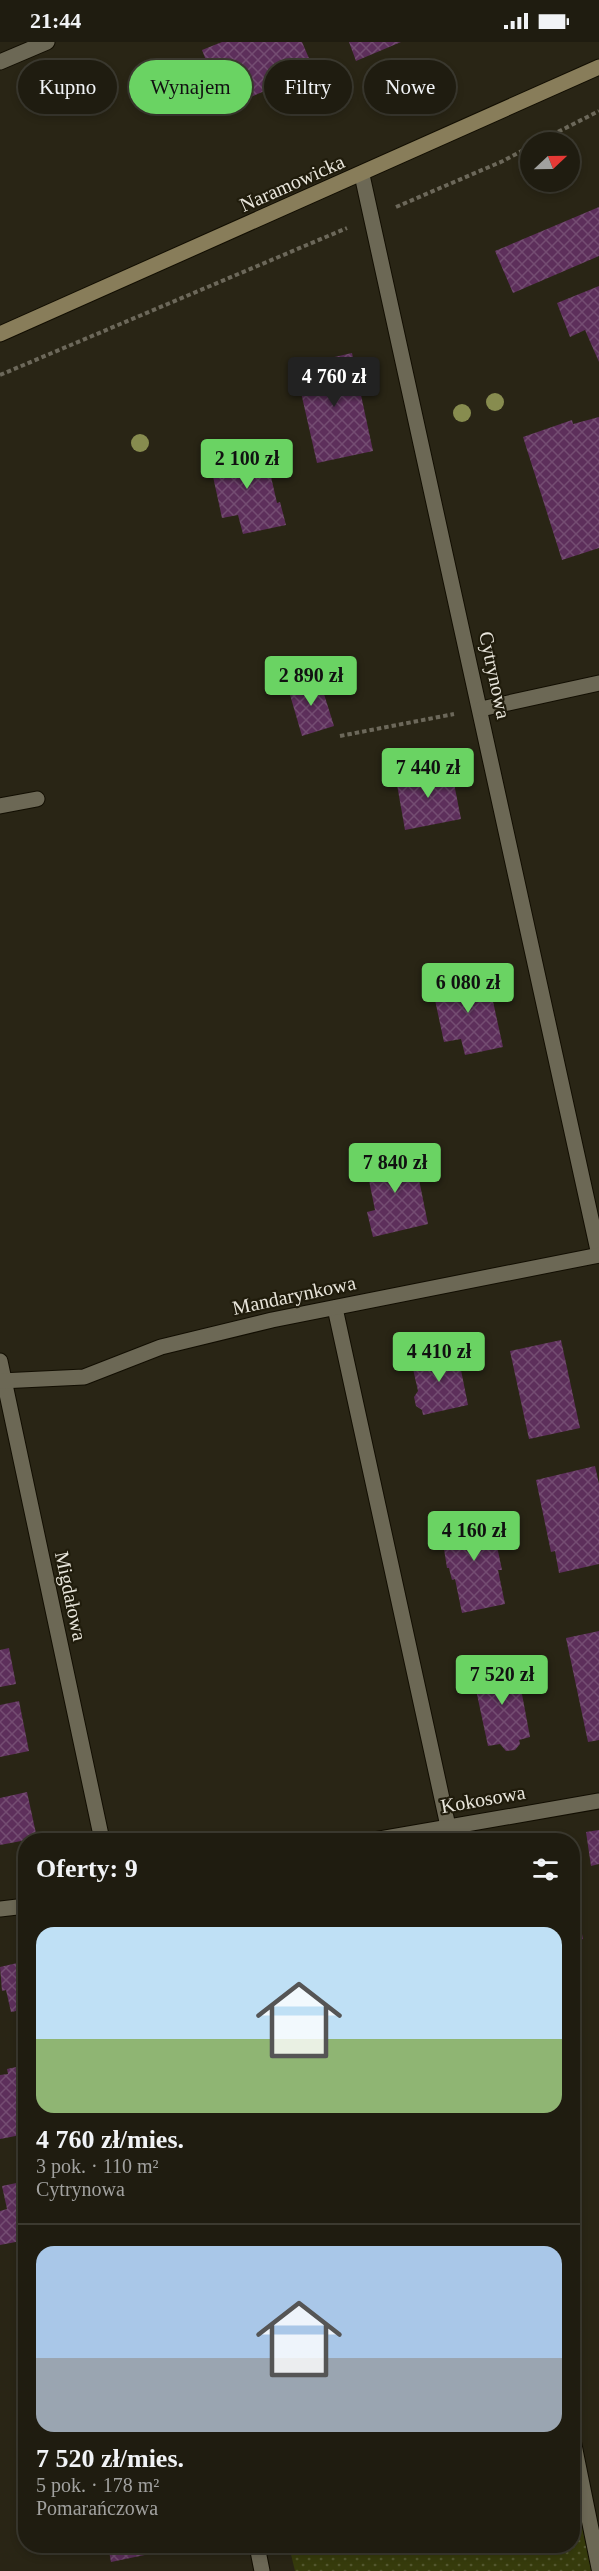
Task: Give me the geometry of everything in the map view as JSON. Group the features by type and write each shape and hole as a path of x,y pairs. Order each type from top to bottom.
{"street":[{"path":"0,62 47,42"},
{"name":"Naramowicka","path":"0,334 599,67"},
{"name":"Cytrynowa","path":"362,174 599,1255"},
{"path":"481,709 599,683"},
{"path":"0,806 37,799"},
{"name":"Mandarynkowa","path":"2,1381 84,1377 161,1347 272,1320 599,1255"},
{"path":"335,1308 450,1833"},
{"name":"Migdałowa","path":"0,1361 2,1381 100,1833"},
{"name":"Kokosowa","path":"450,1833 599,1801"},
{"path":"0,1910 18,1907"},
{"path":"580,2474 599,2568"},
{"path":"258,2553 262,2571"}],"path":[{"path":"558,132 599,111"},
{"path":"0,375 520,152"},
{"path":"340,736 481,709"}],"green space":[{"path":"580,2517 592,2571 295,2571 291,2553 580,2553"}],"building":[{"path":"222,42 302,42 310,60 264,60 264,91 252,96 252,60 206,60 202,50"},
{"path":"349,42 401,42 356,61"},
{"path":"599,207 599,256 513,293 495,251"},
{"path":"599,286 599,362 585,330 570,337 557,303"},
{"path":"352,353 373,451 317,463 295,366"},
{"path":"599,417 599,548 562,560 523,437 572,420 573,424"},
{"path":"264,446 277,503 280,502 286,525 243,534 238,515 222,518 209,458"},
{"path":"319,678 334,726 302,736 288,688"},
{"path":"451,768 461,819 405,830 396,779"},
{"path":"487,974 503,1047 465,1055 461,1039 444,1042 432,986"},
{"path":"413,1150 428,1224 373,1237 367,1212 375,1210 365,1161"},
{"path":"561,1340 580,1428 529,1439 510,1351"},
{"path":"457,1350 468,1405 423,1415 422,1410 416,1406 414,1397 418,1391 411,1360"},
{"path":"595,1466 599,1484 599,1564 559,1573 555,1551 551,1552 536,1480"},
{"path":"490,1513 502,1570 498,1570 505,1604 462,1613 455,1579 452,1580 449,1568 447,1568 440,1524"},
{"path":"599,1631 599,1740 588,1742 566,1638"},
{"path":"9,1648 16,1684 0,1687 0,1650"},
{"path":"516,1662 530,1737 519,1740 520,1744 515,1750 506,1751 500,1744 488,1746 472,1671"},
{"path":"19,1701 29,1751 0,1757 0,1705"},
{"path":"27,1792 36,1833 18,1833 18,1842 0,1845 0,1798"},
{"path":"599,1830 599,1864 591,1866 586,1832"},
{"path":"18,1963 18,2011 11,2012 6,1990 2,1991 0,1967"},
{"path":"18,2067 18,2136 0,2139 0,2075 8,2074 7,2069"},
{"path":"18,2183 18,2242 0,2245 0,2211 7,2209 2,2186"},
{"path":"109,2553 154,2553 111,2562"}]}
